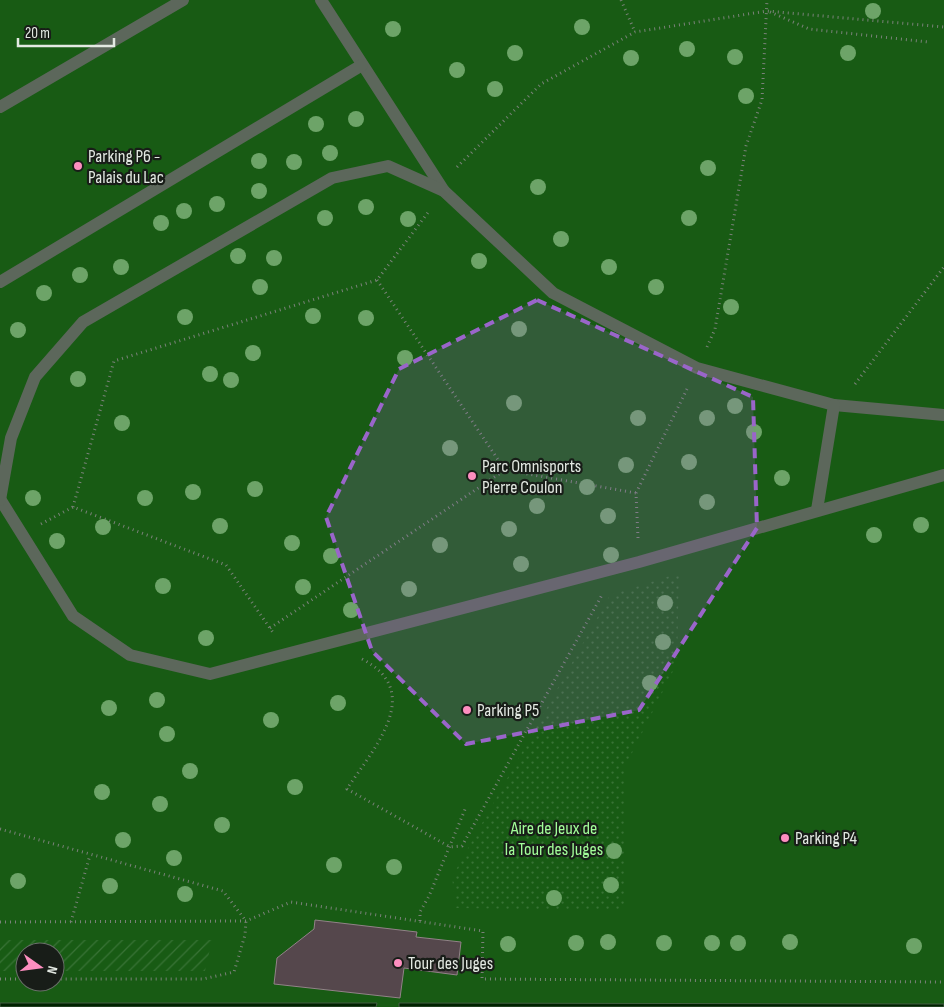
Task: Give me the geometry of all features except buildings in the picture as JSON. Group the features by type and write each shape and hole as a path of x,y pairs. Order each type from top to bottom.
{"street":[{"path":"0,107 183,0"},
{"path":"321,0 444,191 553,294 697,368 834,406 944,415"},
{"path":"0,282 362,65"},
{"path":"444,191 388,166 332,178 83,322 35,377 11,438 0,499 73,616 130,655 210,674 639,562 944,475"},
{"path":"817,510 834,406"}],"path":[{"path":"621,0 635,32"},
{"path":"639,562 636,493 715,329 746,146 762,100 767,0"},
{"path":"767,11 809,29 928,42"},
{"path":"73,507 114,361 377,280 444,191 451,173 541,84 635,32 767,11 944,27"},
{"path":"860,390 851,388 944,267"},
{"path":"377,280 505,470"},
{"path":"270,628 505,470 636,493"},
{"path":"450,847 462,846 606,588"},
{"path":"420,921 420,912 466,807"},
{"path":"0,829 223,891 246,921 245,935 234,972 203,979 65,979"},
{"path":"71,922 90,855"},
{"path":"0,922 246,921 291,902 483,931 482,979 944,982"},
{"path":"0,979 15,979"}],"highlighted area":[{"path":"537,300 753,397 757,528 639,710 466,744 372,651 326,517 399,369"}],"green space":[{"name":"Parc Omnisports Pierre Coulon","path":"0,0 944,0 944,1004 399,1004 399,1007 376,1007 376,1003 0,1003"},
{"name":"Aire de Jeux de la Tour des Juges","path":"679,573 677,663 626,765 625,911 456,908 452,877 610,595"},
{"path":"0,940 212,940 205,971 65,971 65,942 15,942 15,971 0,971"}],"shaded area":[{"path":"0,1003 377,1003 376,1007 0,1007"},
{"path":"399,1003 944,1004 944,1007 399,1007"}],"place":[{"name":"Parking P6 - Palais du Lac","path":"78,166"},
{"name":"Parc Omnisports Pierre Coulon","path":"472,476"},
{"name":"Parking P5","path":"467,710"},
{"name":"Parking P4","path":"785,838"},
{"name":"Tour des Juges","path":"398,963"}]}
